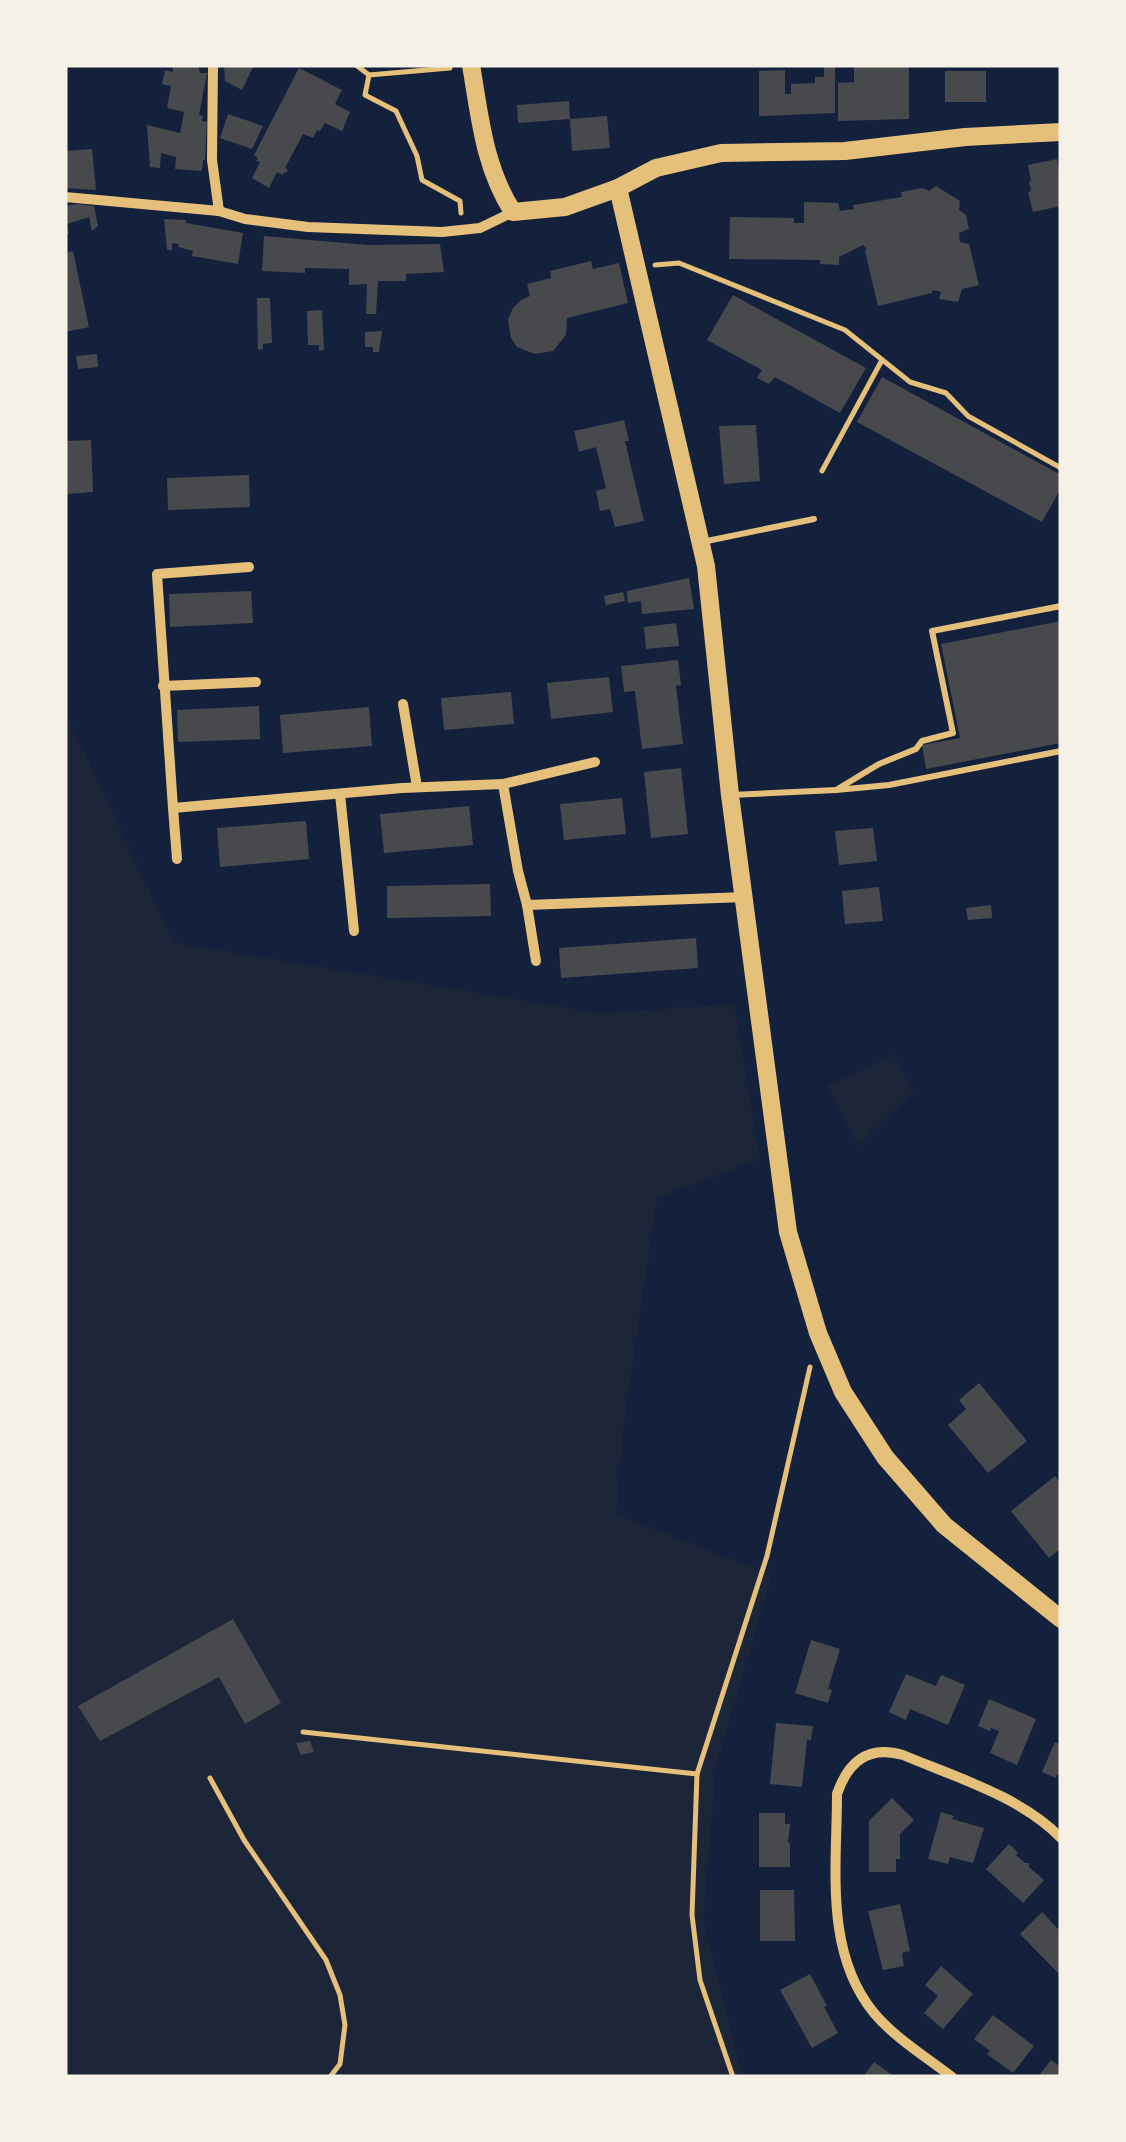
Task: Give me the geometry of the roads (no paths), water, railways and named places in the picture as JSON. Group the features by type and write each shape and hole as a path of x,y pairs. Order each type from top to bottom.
{"main road":[{"path":"471,65 490,165 498,189 513,212 565,207 618,188 656,168 721,153 845,152 965,137 1061,132"},
{"path":"618,188 706,566 730,795 788,1232 818,1334 843,1392 885,1456 944,1524 1061,1619"}],"street":[{"path":"213,65 212,160 218,211"},
{"path":"65,196 218,211 245,219 308,227 442,232 480,228 513,212"},
{"path":"176,859 157,574 249,567"},
{"path":"163,686 256,682"},
{"path":"403,704 417,788"},
{"path":"173,808 503,784 595,762"},
{"path":"503,784 536,960"},
{"path":"340,794 354,932"},
{"path":"527,905 745,897"},
{"path":"952,2077 892,2032 872,2011 845,1958 836,1910 837,1794 843,1778 852,1764 866,1756 890,1751 1026,1809 1061,1838"}],"lane":[{"path":"700,542 814,519"},
{"path":"836,790 879,764 916,749 922,741 953,733 932,631 1061,606"},
{"path":"730,795 888,785 1061,751"}]}
